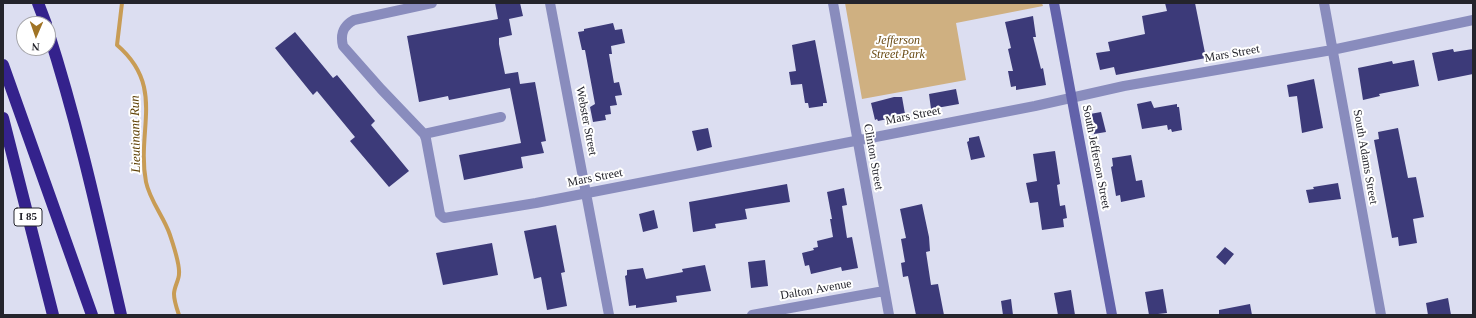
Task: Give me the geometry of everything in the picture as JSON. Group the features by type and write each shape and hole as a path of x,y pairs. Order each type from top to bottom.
{"highway":[{"path":"38,3 43,16"},
{"path":"56,55 82,148 122,315"},
{"path":"3,65 92,315"},
{"name":"I 85","path":"3,118 53,315"}],"street":[{"path":"432,3 354,20 347,24 343,30 343,46 424,134 501,117"},
{"name":"Webster Street","path":"550,3 609,315"},
{"name":"Clinton Street","path":"833,3 889,315"},
{"name":"South Jefferson Street","path":"1054,3 1112,315"},
{"name":"South Adams Street","path":"1324,3 1381,315"},
{"name":"Mars Street","path":"424,134 440,214 444,218 586,193 857,141 1124,86 1332,50 1473,20"},
{"name":"Dalton Avenue","path":"752,315 884,291"}],"green space":[{"name":"Jefferson Street Park","path":"845,3 1042,3 1043,6 956,23 966,80 862,99"}],"building":[{"path":"495,3 520,3 523,16 509,19 512,35 499,38 499,44 505,74 518,72 520,84 535,82 546,141 541,142 544,153 521,157 523,168 464,180 459,155 521,143 510,88 449,100 448,96 419,102 407,36 498,19"},
{"path":"1165,3 1195,3 1206,58 1116,75 1114,67 1100,70 1096,53 1110,51 1108,42 1145,34 1142,16 1167,11"},
{"path":"1033,16 1036,37 1033,37 1041,69 1043,68 1046,85 1016,90 1016,86 1011,87 1008,71 1013,71 1008,49 1011,48 1005,22"},
{"path":"613,23 615,30 622,29 625,43 611,46 612,54 609,54 614,83 619,82 622,95 615,96 617,105 610,106 611,114 605,115 606,120 593,122 590,107 595,104 585,50 582,50 578,32 584,31 584,29"},
{"path":"295,32 333,78 337,75 375,121 371,125 409,171 389,187 350,141 355,137 317,91 313,95 275,48"},
{"path":"815,40 827,103 823,103 823,106 809,108 808,103 805,103 802,84 791,85 789,72 796,71 792,45"},
{"path":"1453,49 1454,52 1473,49 1473,74 1438,81 1432,53"},
{"path":"1414,60 1419,86 1379,94 1380,96 1363,100 1358,68 1392,61 1393,64"},
{"path":"1314,79 1323,128 1302,133 1297,96 1289,97 1287,85"},
{"path":"956,89 959,104 931,109 929,94"},
{"path":"894,97 902,97 905,114 878,121 877,119 875,120 871,103"},
{"path":"1151,101 1154,108 1177,104 1177,107 1179,107 1182,130 1172,132 1171,129 1168,130 1167,125 1142,129 1137,104"},
{"path":"1101,112 1106,132 1094,134 1090,114"},
{"path":"708,128 712,147 697,151 692,131"},
{"path":"1398,128 1408,178 1416,177 1424,217 1413,219 1417,243 1399,246 1398,237 1392,238 1374,140 1379,139 1378,132"},
{"path":"979,136 985,157 971,160 967,142 969,141 969,138"},
{"path":"1055,151 1060,184 1057,185 1060,206 1065,205 1067,218 1063,219 1064,227 1042,230 1038,202 1030,203 1026,183 1037,181 1033,154"},
{"path":"1131,155 1136,181 1142,180 1145,197 1121,202 1120,195 1116,196 1111,167 1113,166 1112,158"},
{"path":"1338,183 1341,199 1309,203 1306,190 1314,189 1313,187"},
{"path":"787,184 790,202 745,209 747,219 715,224 716,228 693,232 689,202"},
{"path":"844,188 847,205 842,206 847,238 852,237 858,268 842,271 841,267 811,274 809,265 805,266 802,253 814,250 813,248 818,247 817,241 833,237 830,219 832,219 827,192"},
{"path":"922,204 929,237 930,251 926,252 931,285 938,284 944,315 916,315 908,276 903,277 901,263 905,262 901,239 906,238 900,209"},
{"path":"654,210 658,228 643,232 639,214"},
{"path":"556,225 565,272 561,273 567,306 547,310 541,277 534,279 524,231"},
{"path":"492,243 498,275 443,285 436,253"},
{"path":"1225,247 1234,254 1225,265 1216,257"},
{"path":"765,260 768,286 751,288 748,262"},
{"path":"705,265 711,291 676,296 677,302 636,308 636,305 629,306 625,276 627,275 627,270 643,268 646,279 683,272 682,269"},
{"path":"1163,289 1167,313 1149,315 1145,292"},
{"path":"1071,290 1075,315 1058,315 1054,293"},
{"path":"1448,298 1451,315 1428,315 1426,303"},
{"path":"1011,299 1013,315 1003,315 1001,301"},
{"path":"1250,304 1252,315 1219,315 1219,310"}],"waterway":[{"name":"Lieutinant Run","path":"122,3 117,45 132,61 141,77 145,93 146,109 144,163 146,182 173,243 179,270 179,276 174,294 179,315"}]}
